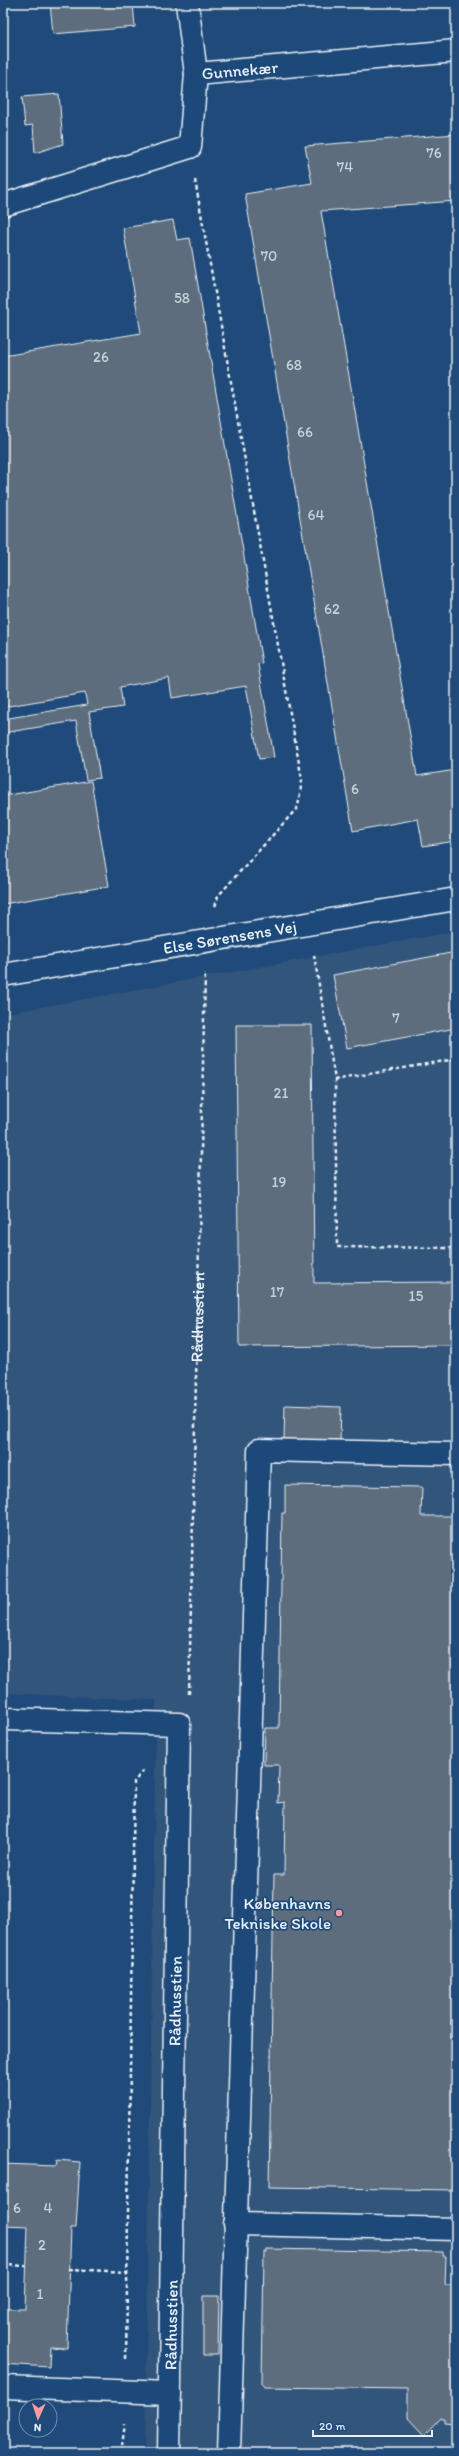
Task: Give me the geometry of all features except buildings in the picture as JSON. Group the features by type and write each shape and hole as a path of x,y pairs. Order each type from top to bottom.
{"street":[{"path":"187,3 196,74"},
{"name":"Gunnekær","path":"190,147 196,74 456,51"},
{"path":"3,205 190,147"},
{"name":"Else Sørensens Vej","path":"3,975 456,899"},
{"path":"229,2453 259,1450 456,1454"},
{"path":"3,1719 179,1724"},
{"name":"Rådhusstien","path":"169,2453 179,1724"},
{"path":"236,2224 456,2229"},
{"path":"3,2387 170,2393"}],"path":[{"name":"Rådhusstien","path":"179,1724 189,1695 206,940 218,896 298,807 302,780 190,147"},
{"path":"308,925 334,1080 337,1247 456,1248"},
{"path":"334,1080 456,1059"},
{"path":"121,2453 125,2436 126,2391 134,1782 147,1765"},
{"path":"3,2265 26,2266"},
{"path":"69,2269 128,2272"}],"shaded area":[{"path":"456,931 456,2453 231,2453 145,2450 156,1700 3,1693 3,1014"}],"place":[{"name":"Københavns Tekniske Skole","path":"339,1913"}]}
